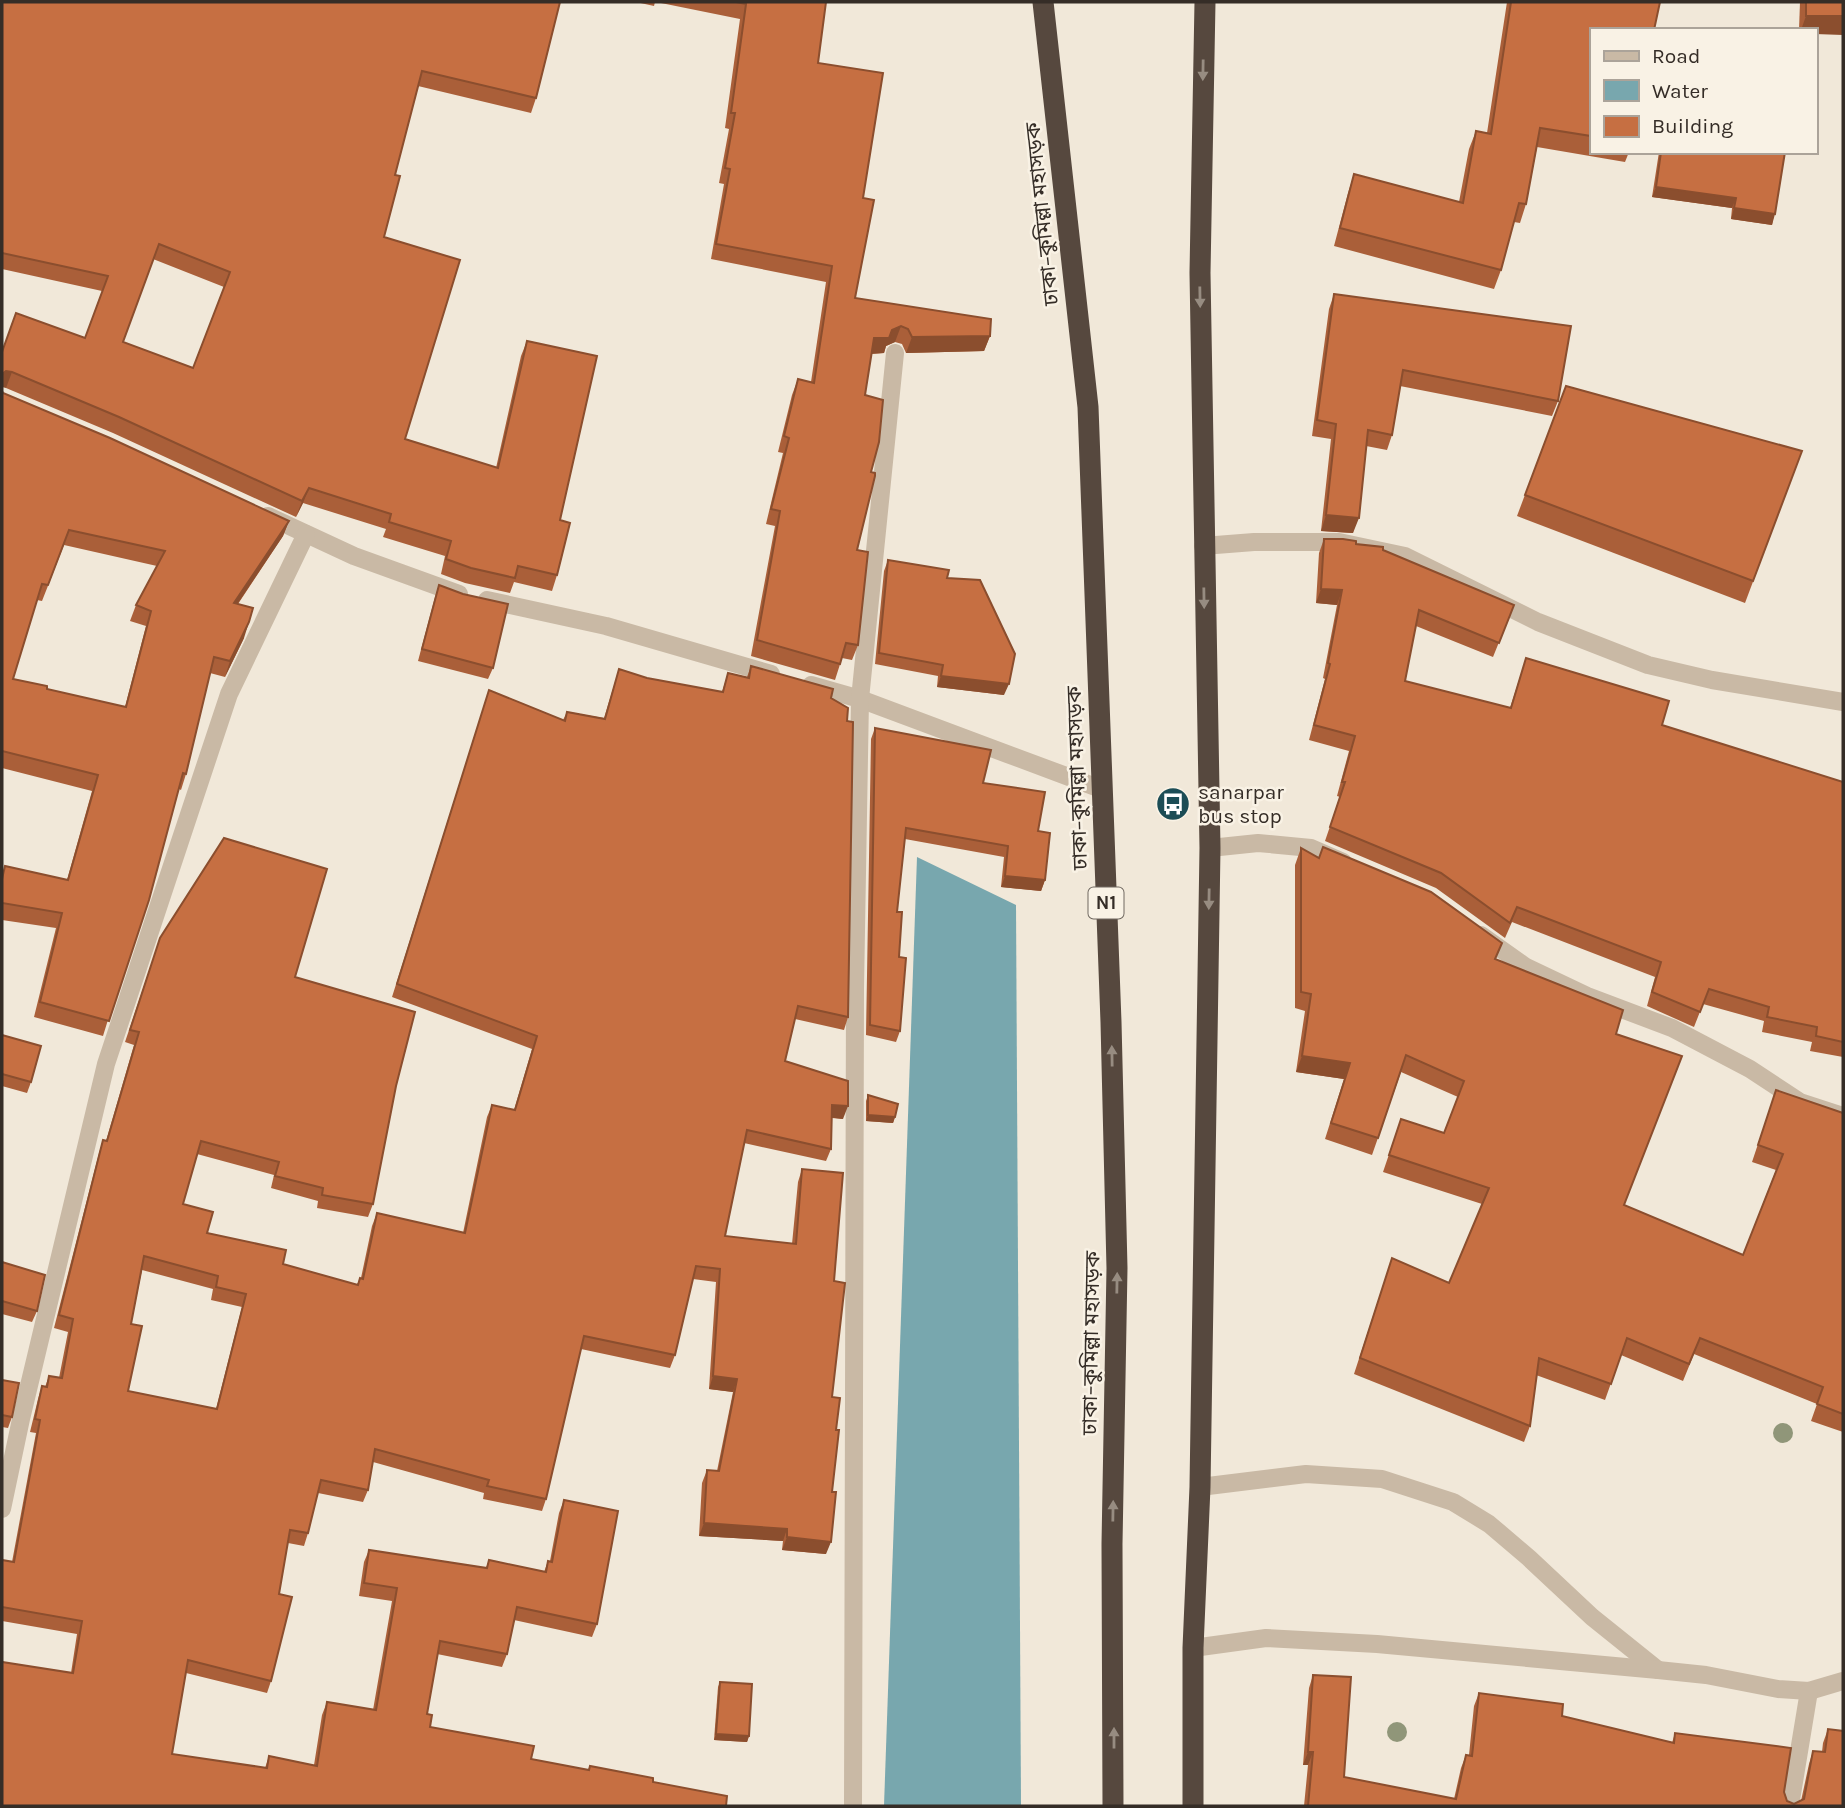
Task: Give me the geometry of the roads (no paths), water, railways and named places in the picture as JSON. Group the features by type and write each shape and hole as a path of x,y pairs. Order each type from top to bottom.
{"highway":[{"name":"ঢাকা–কুমিল্লা মহাসড়ক","path":"1043,2 1088,407 1111,1022 1117,1268 1112,1544 1113,1806"},
{"path":"1192,1806 1210,848 1200,273 1205,2"}],"street":[{"path":"853,1806 855,989 860,699 895,354"},
{"path":"257,511 354,556 462,594 606,626 860,699 1101,789"},
{"path":"2,1509 106,1065 229,694 306,534"},
{"path":"1203,547 1254,542 1339,542 1405,556 1538,622 1648,665 1712,680 1843,702"},
{"path":"1210,848 1258,843 1311,848 1359,869"},
{"path":"1470,926 1526,967 1587,996 1672,1028 1750,1069 1800,1102 1843,1116"},
{"path":"1200,1487 1306,1474 1382,1479 1453,1502 1489,1524 1592,1617 1658,1670"},
{"path":"1193,1648 1266,1638 1377,1644 1658,1670 1706,1675 1778,1689 1809,1691 1843,1681"},
{"path":"1790,1806 1809,1691"}],"water":[{"path":"917,857 1016,905 1021,1806 884,1806"}],"place":[{"name":"sanarpar bus stop","path":"1173,804"}]}
